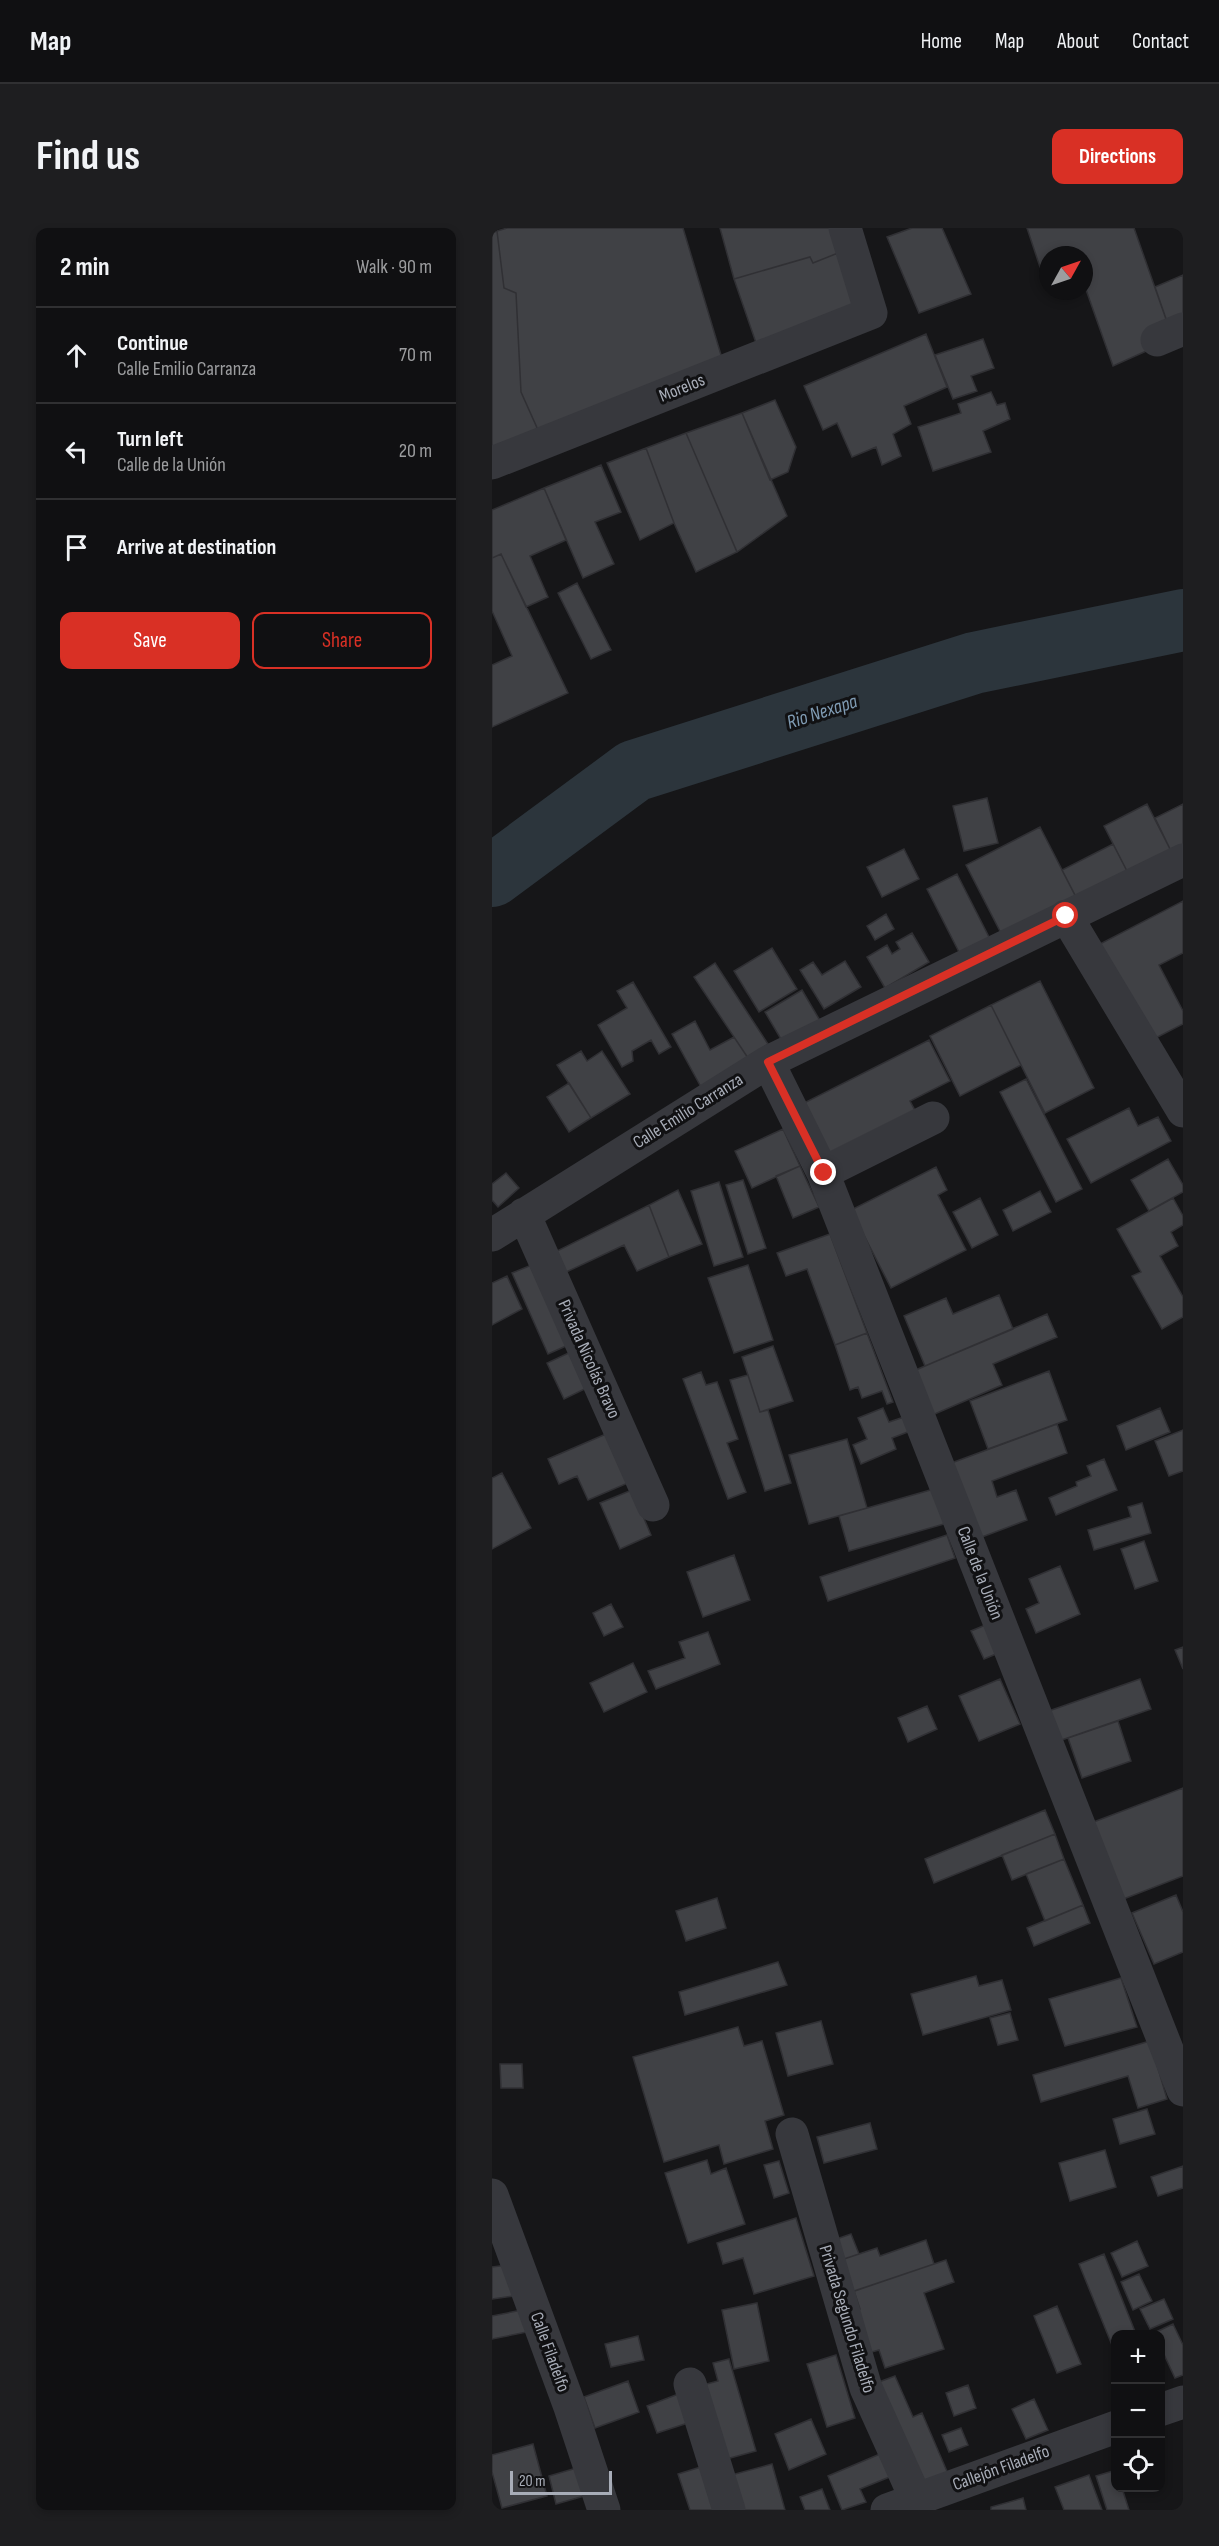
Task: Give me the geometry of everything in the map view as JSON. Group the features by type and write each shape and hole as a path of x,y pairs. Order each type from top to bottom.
{"street":[{"name":"Morelos","path":"492,463 871,312 844,228"},
{"name":"Calle Emilio Carranza","path":"492,1234 768,1062 1183,860"},
{"path":"1066,916 1183,1111"},
{"name":"Calle de la Unión","path":"768,1062 824,1173 1182,2082"},
{"path":"824,1173 933,1118"},
{"name":"Privada Nicolás Bravo","path":"524,1214 653,1505"},
{"name":"Privada Segundo Filadelfo","path":"792,2134 902,2504"},
{"name":"Calle Filadelfo","path":"492,2195 570,2407 604,2510"},
{"path":"690,2384 729,2510"},
{"path":"1165,2409 1183,2402"},
{"name":"Callejón Filadelfo","path":"902,2504 1111,2429"}],"building":[{"path":"507,228 683,228 727,375 543,441 521,392 516,293 504,288 497,231"},
{"path":"720,228 830,228 838,253 813,263 810,257 734,279"},
{"path":"912,228 942,228 971,294 919,313 887,237"},
{"path":"1027,228 1134,228 1173,339 1113,366 1090,300 1093,300 1093,246 1039,246 1039,264"},
{"path":"497,231 504,288 516,293 521,392 543,441 492,457 492,233"},
{"path":"838,253 862,320 764,366 734,279 810,257 813,263"},
{"path":"1183,275 1183,335 1173,339 1155,287"},
{"path":"926,334 947,387 904,406 911,424 893,434 901,456 882,465 876,447 852,457 837,423 823,430 804,386"},
{"path":"983,339 994,368 971,376 977,391 953,399 935,355"},
{"path":"991,392 997,405 1005,403 1010,419 983,431 991,452 933,471 918,427 961,413 958,404"},
{"path":"775,400 796,447 788,472 770,480 742,413"},
{"path":"742,413 787,516 737,552 686,433"},
{"path":"686,433 737,552 696,572 674,523 646,448"},
{"path":"646,448 674,523 640,540 607,463"},
{"path":"601,465 621,512 595,522 614,564 583,578 544,488"},
{"path":"544,488 566,540 530,556 548,597 526,607 501,554 492,558 492,510"},
{"path":"501,554 568,693 492,727 492,665 512,656 492,611 492,558"},
{"path":"577,583 611,650 591,659 558,593"},
{"path":"987,798 998,843 964,851 953,806"},
{"path":"1147,804 1172,853 1129,875 1104,826"},
{"path":"1183,804 1183,848 1172,853 1155,818"},
{"path":"1040,827 1078,901 1004,939 966,865"},
{"path":"1113,844 1129,875 1078,901 1062,870"},
{"path":"904,849 919,879 882,897 867,867"},
{"path":"957,874 990,939 960,954 927,889"},
{"path":"1183,901 1183,953 1159,965 1183,1011 1183,1024 1146,1043 1096,946"},
{"path":"886,914 894,929 875,940 867,926"},
{"path":"912,933 929,962 885,988 867,957 887,945 892,954 900,949 896,942"},
{"path":"772,948 797,989 759,1012 734,971"},
{"path":"845,961 861,987 824,1009 800,970 813,962 822,975"},
{"path":"715,963 768,1044 748,1058 694,977"},
{"path":"1040,981 1094,1088 1045,1113 991,1005"},
{"path":"633,982 671,1047 659,1054 651,1040 632,1051 633,1061 622,1067 598,1025 627,1008 617,991"},
{"path":"802,990 822,1024 785,1046 765,1012"},
{"path":"991,1005 1021,1065 960,1096 930,1036"},
{"path":"695,1021 710,1050 734,1037 748,1058 701,1087 672,1034"},
{"path":"929,1040 950,1081 910,1101 918,1116 830,1160 802,1104"},
{"path":"581,1051 587,1061 602,1051 630,1094 591,1118 557,1065"},
{"path":"1026,1079 1082,1189 1056,1202 1000,1092"},
{"path":"569,1083 591,1118 569,1132 547,1097"},
{"path":"1129,1108 1138,1126 1158,1117 1171,1141 1091,1183 1067,1139"},
{"path":"783,1129 800,1166 752,1188 735,1151"},
{"path":"1168,1159 1183,1185 1183,1192 1149,1211 1131,1180"},
{"path":"800,1166 819,1207 793,1218 776,1176"},
{"path":"936,1167 947,1190 938,1195 966,1250 891,1288 851,1210"},
{"path":"506,1173 519,1188 498,1207 492,1200 492,1184"},
{"path":"743,1180 766,1248 748,1254 726,1185"},
{"path":"719,1182 743,1257 714,1266 691,1191"},
{"path":"678,1190 702,1244 669,1257 649,1205"},
{"path":"1040,1191 1051,1212 1013,1231 1003,1210"},
{"path":"980,1198 998,1235 972,1248 953,1212"},
{"path":"1173,1198 1183,1216 1183,1225 1171,1232 1178,1246 1160,1256 1183,1297 1183,1317 1162,1329 1132,1276 1141,1272 1117,1229"},
{"path":"649,1205 669,1257 637,1271 624,1245 562,1274 553,1253"},
{"path":"830,1234 867,1333 835,1345 807,1269 786,1276 777,1253"},
{"path":"539,1262 575,1342 548,1354 512,1273"},
{"path":"748,1265 773,1340 734,1353 708,1278"},
{"path":"507,1276 522,1309 492,1325 492,1283"},
{"path":"999,1295 1013,1329 925,1366 904,1316 946,1298 953,1314"},
{"path":"1047,1314 1057,1337 993,1364 1002,1385 930,1416 911,1372"},
{"path":"867,1333 893,1402 887,1404 882,1391 862,1398 858,1387 850,1390 835,1345"},
{"path":"773,1346 793,1401 760,1412 742,1357"},
{"path":"575,1350 593,1385 564,1399 547,1363"},
{"path":"1049,1371 1067,1420 988,1449 970,1401"},
{"path":"701,1372 706,1385 717,1382 738,1439 727,1443 746,1492 728,1499 683,1379"},
{"path":"748,1375 760,1412 768,1410 791,1483 765,1491 730,1380"},
{"path":"883,1408 889,1422 907,1416 913,1430 892,1438 896,1449 861,1464 853,1445 867,1439 858,1418"},
{"path":"1160,1408 1170,1432 1126,1450 1117,1426"},
{"path":"1057,1424 1067,1453 992,1481 997,1497 1016,1490 1027,1520 974,1540 946,1465"},
{"path":"1183,1430 1183,1471 1169,1476 1155,1441"},
{"path":"606,1434 635,1480 588,1500 577,1476 559,1484 548,1459"},
{"path":"847,1439 867,1508 809,1524 789,1455"},
{"path":"1104,1459 1117,1490 1056,1515 1049,1498 1077,1486 1076,1482 1091,1476 1087,1466"},
{"path":"502,1473 531,1528 492,1549 492,1478"},
{"path":"941,1487 951,1522 849,1551 839,1516"},
{"path":"632,1490 651,1535 620,1549 600,1503"},
{"path":"1142,1503 1151,1533 1094,1550 1088,1530 1131,1517 1128,1507"},
{"path":"947,1535 955,1558 828,1601 820,1577"},
{"path":"1144,1541 1158,1581 1135,1589 1121,1549"},
{"path":"734,1555 750,1600 703,1617 687,1572"},
{"path":"1060,1566 1080,1614 1036,1633 1026,1609 1039,1603 1029,1579"},
{"path":"611,1604 623,1627 604,1636 593,1613"},
{"path":"995,1621 1008,1649 984,1659 971,1631"},
{"path":"708,1632 720,1664 656,1689 648,1671 685,1658 679,1642"},
{"path":"1183,1647 1183,1669 1175,1650"},
{"path":"633,1663 647,1692 604,1712 590,1683"},
{"path":"1000,1679 1020,1724 979,1741 959,1696"},
{"path":"1140,1679 1151,1709 1053,1743 1043,1713"},
{"path":"927,1706 937,1729 908,1742 898,1718"},
{"path":"1118,1721 1131,1761 1082,1778 1068,1738"},
{"path":"1183,1788 1183,1876 1121,1900 1091,1823"},
{"path":"1045,1810 1055,1834 934,1883 925,1859"},
{"path":"1055,1834 1064,1859 1012,1880 1002,1855"},
{"path":"1064,1859 1083,1905 1045,1921 1026,1874"},
{"path":"1176,1895 1183,1912 1183,1952 1154,1964 1132,1913"},
{"path":"717,1898 726,1928 686,1941 676,1911"},
{"path":"1083,1905 1090,1923 1034,1946 1027,1928"},
{"path":"778,1962 787,1985 685,2015 679,1992"},
{"path":"976,1976 979,1986 1002,1980 1011,2010 923,2035 911,1994"},
{"path":"1121,1978 1137,2027 1065,2046 1049,1999"},
{"path":"1010,2013 1018,2040 998,2045 990,2018"},
{"path":"821,2021 833,2064 788,2076 776,2033"},
{"path":"738,2027 744,2046 762,2041 784,2115 765,2121 773,2149 724,2164 719,2145 664,2162 633,2057"},
{"path":"1150,2041 1167,2099 1138,2108 1128,2076 1041,2102 1033,2075"},
{"path":"500,2064 522,2064 523,2088 501,2088"},
{"path":"1147,2109 1155,2134 1120,2144 1113,2119"},
{"path":"870,2123 877,2149 824,2163 817,2137"},
{"path":"1105,2150 1116,2187 1070,2201 1059,2163"},
{"path":"707,2160 711,2174 726,2168 745,2224 688,2243 665,2173"},
{"path":"779,2161 789,2193 774,2198 764,2165"},
{"path":"1183,2166 1183,2188 1158,2196 1151,2177"},
{"path":"796,2218 814,2276 754,2294 743,2258 723,2264 717,2243"},
{"path":"851,2234 859,2254 832,2263 825,2243"},
{"path":"926,2240 934,2264 843,2295 832,2263 877,2248 880,2256"},
{"path":"1137,2241 1148,2266 1122,2277 1111,2253"},
{"path":"1104,2254 1134,2330 1111,2330 1111,2343 1079,2264"},
{"path":"946,2260 954,2282 924,2293 944,2349 885,2368 879,2350 872,2352 846,2314 860,2309 854,2291"},
{"path":"507,2265 514,2296 492,2299 492,2267"},
{"path":"1139,2274 1152,2301 1133,2310 1121,2282"},
{"path":"1164,2299 1173,2319 1150,2329 1140,2309"},
{"path":"757,2303 769,2361 734,2369 722,2310"},
{"path":"1057,2306 1081,2364 1057,2373 1034,2316"},
{"path":"522,2310 527,2332 492,2339 492,2316"},
{"path":"1173,2324 1183,2345 1183,2375 1175,2378 1165,2357 1165,2330 1160,2330"},
{"path":"638,2336 644,2360 611,2367 605,2344"},
{"path":"836,2355 855,2418 827,2427 807,2364"},
{"path":"729,2359 756,2451 719,2461 699,2386 718,2381 713,2363"},
{"path":"895,2376 913,2417 922,2413 949,2476 924,2487 871,2385"},
{"path":"628,2381 639,2412 595,2428 584,2397"},
{"path":"968,2385 976,2408 954,2416 946,2393"},
{"path":"681,2393 691,2422 657,2433 647,2406"},
{"path":"1034,2399 1048,2430 1026,2439 1012,2409"},
{"path":"811,2419 826,2454 789,2470 775,2434"},
{"path":"961,2428 968,2445 949,2452 942,2435"},
{"path":"533,2444 547,2496 502,2508 492,2472 492,2455"},
{"path":"887,2451 897,2474 860,2489 866,2502 842,2510 828,2476"},
{"path":"772,2464 785,2510 734,2510 724,2477"},
{"path":"704,2466 718,2510 690,2510 678,2474"},
{"path":"580,2467 588,2495 556,2504 549,2476"},
{"path":"1111,2472 1111,2492 1123,2492 1129,2510 1107,2510 1096,2476"},
{"path":"1089,2475 1102,2510 1064,2510 1055,2487"},
{"path":"822,2489 830,2510 805,2510 800,2497"},
{"path":"1023,2498 1026,2510 991,2510 991,2507"}],"waterway":[{"name":"Rio Nexapa","path":"492,876 634,771 974,663 1183,620"}],"route":[{"path":"824,1173 768,1062 1066,916"}]}
